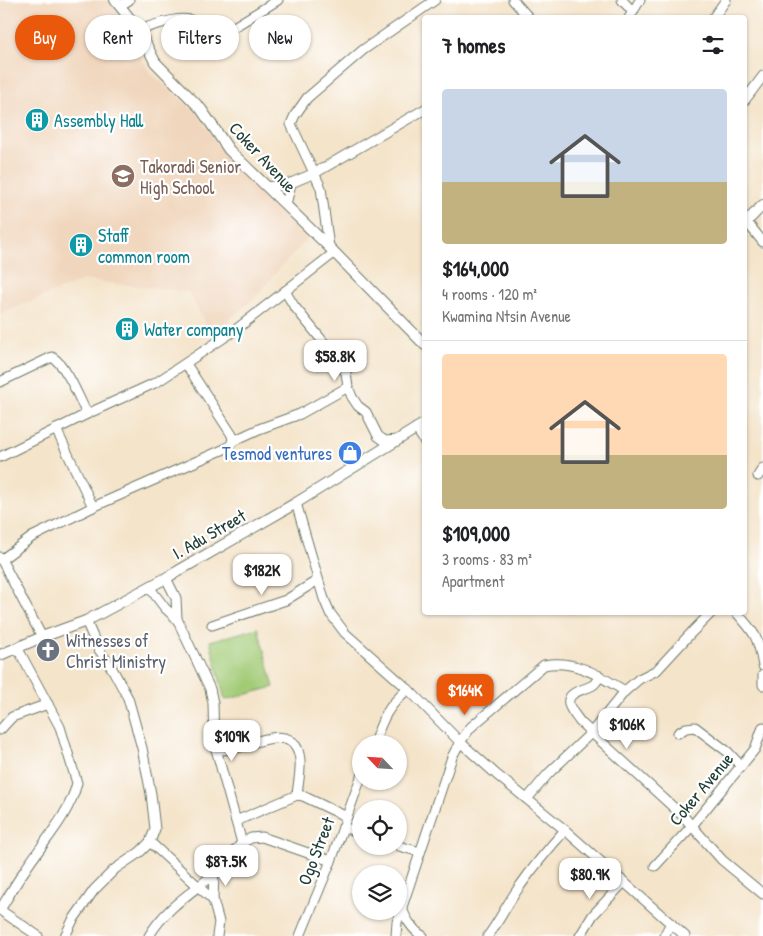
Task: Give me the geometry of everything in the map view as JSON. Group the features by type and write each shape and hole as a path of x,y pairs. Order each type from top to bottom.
{"street":[{"path":"151,26 168,21 189,20 194,21 210,36 219,36 278,0"},
{"path":"0,457 157,382 186,364 234,331 285,291 332,250 323,196 314,172 291,124 295,115 308,98 363,50 435,0"},
{"path":"513,0 526,15"},
{"path":"622,0 631,15 640,0"},
{"path":"715,15 726,0"},
{"name":"Coker Avenue","path":"121,2 129,15"},
{"name":"Coker Avenue","path":"151,54 155,62 201,109 229,150 332,250 422,342"},
{"path":"747,97 763,76"},
{"path":"268,187 291,183 314,172 422,111"},
{"path":"286,205 291,183"},
{"path":"747,220 763,205"},
{"path":"747,222 763,242"},
{"path":"285,291 294,306 338,360 346,373 348,387 358,406 366,412 378,436 385,441 398,440"},
{"path":"0,382 52,357 56,359 71,380 87,414"},
{"path":"186,364 232,434 233,441"},
{"path":"42,637 1,558 32,537 93,507 229,447 233,441 259,429 300,414 348,387"},
{"name":"I. Adu Street","path":"0,655 86,621 166,578 296,503 421,426"},
{"path":"56,429 93,507"},
{"path":"296,503 318,580 330,613 345,633 408,689 460,742 497,775 565,830 685,936"},
{"path":"166,578 176,598 177,619"},
{"path":"212,625 286,600 318,580"},
{"path":"149,587 165,608 177,619 210,689 213,703 214,742 242,843"},
{"path":"527,798 548,774 591,733 625,692 639,679 657,670 709,615"},
{"path":"739,615 753,631 757,639 763,666"},
{"path":"65,936 73,920 94,890 115,869 140,852 150,842 155,829 151,794 142,748 128,698 113,670 98,648 86,621"},
{"path":"17,647 60,727 77,783 75,792 64,813 25,869 0,910 38,936"},
{"path":"407,892 452,758 460,742 471,727 544,665 580,666 625,692"},
{"path":"763,675 763,685"},
{"path":"600,676 592,686 578,690 569,701 569,705 580,722 684,817 722,860 763,894"},
{"path":"377,735 387,710 394,700 408,689"},
{"path":"0,730 12,716 48,704"},
{"path":"678,733 686,728 695,727 728,752 741,766"},
{"name":"Coker Avenue","path":"655,866 692,827 741,766 759,751 763,727"},
{"path":"216,750 233,749 267,738 281,737 289,739 297,749 300,758 298,796"},
{"name":"Ogo Street","path":"300,936 331,861 357,790"},
{"path":"236,821 298,796 303,796 347,817"},
{"path":"343,827 352,830"},
{"path":"488,936 539,860 565,830"},
{"path":"149,936 162,916 214,874 242,843 251,838 262,836 331,861"},
{"path":"150,842 214,900"},
{"path":"407,848 420,852"},
{"path":"214,874 214,900 219,922 217,936"},
{"path":"580,936 593,915 624,882"},
{"path":"407,916 414,929 423,936"},
{"path":"396,936 398,920"},
{"path":"664,936 671,923"}],"shaded area":[{"name":"Takoradi Senior High School","path":"0,0 107,0 115,6 120,15 85,15 85,60 143,60 149,72 197,113 219,147 272,204 309,237 256,297 211,335 189,292 84,280 0,314"}],"green space":[{"path":"258,628 274,687 225,700 210,641"}],"place":[{"name":"Assembly Hall","path":"37,120"},
{"name":"Takoradi Senior High School","path":"123,176"},
{"name":"Staff common room","path":"81,245"},
{"name":"Water company","path":"127,329"},
{"name":"Tesmod ventures","path":"350,453"},
{"name":"Witnesses of Christ Ministry","path":"48,650"}]}
